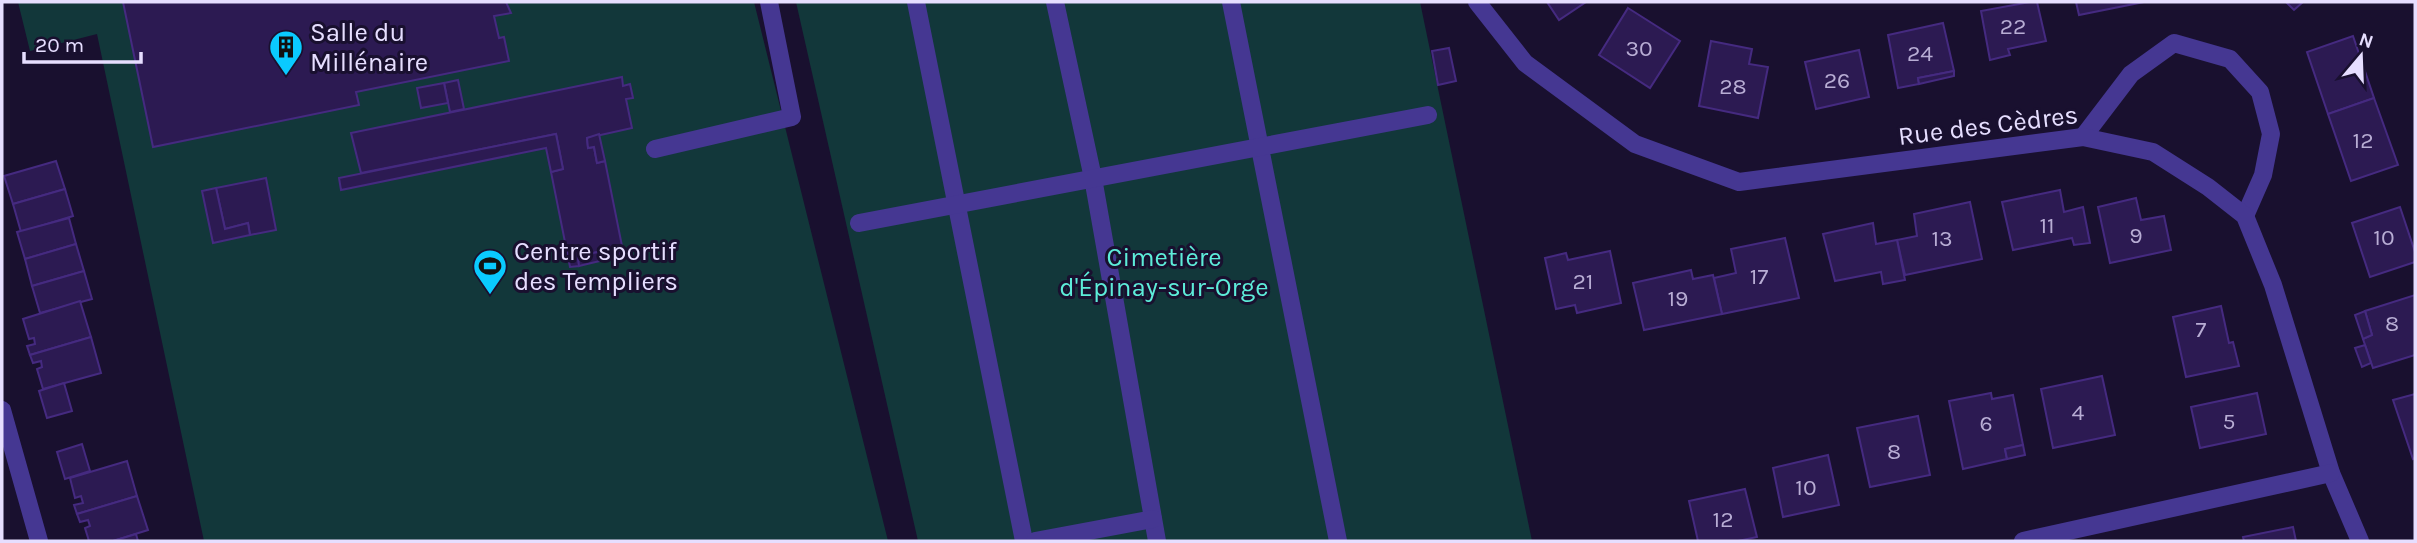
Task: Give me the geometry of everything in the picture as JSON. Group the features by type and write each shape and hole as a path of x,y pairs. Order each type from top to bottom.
{"street":[{"path":"655,149 792,117 769,2"},
{"path":"916,2 1024,541"},
{"path":"1055,2 1093,178 1157,541"},
{"path":"1231,2 1338,541"},
{"name":"Rue des Cèdres","path":"1477,2 1525,63 1635,144 1739,182 2083,137 2153,152 2208,187 2245,216 2273,285 2331,473 2360,541"},
{"path":"2083,137 2130,74 2174,43 2231,59 2260,92 2271,134 2263,175 2245,216"},
{"path":"859,223 1428,115"},
{"path":"2,410 39,541"},
{"path":"2023,541 2331,473"},
{"path":"1035,541 1153,519"}],"green space":[{"name":"Centre sportif des Templiers","path":"18,2 754,2 888,541 204,541 97,34 30,51"},
{"name":"Cimetière d'Épinay-sur-Orge","path":"796,2 1420,2 1532,541 918,541"}],"building":[{"name":"Salle du Millénaire","path":"123,2 506,2 511,13 494,16 499,38 504,37 509,61 356,92 359,105 153,147"},
{"path":"1547,2 1586,2 1559,20"},
{"path":"2037,2 2046,41 2008,49 2010,55 1990,60 1981,11"},
{"path":"2076,2 2144,2 2079,15"},
{"path":"2286,2 2303,2 2294,10"},
{"path":"1628,8 1680,41 1650,88 1599,55"},
{"path":"1943,23 1954,71 1918,78 1919,84 1898,88 1888,35"},
{"path":"2353,36 2374,98 2328,114 2307,52"},
{"path":"1711,41 1752,49 1749,64 1768,67 1758,118 1699,106"},
{"path":"1449,48 1456,81 1438,85 1432,51"},
{"path":"1859,50 1869,97 1816,109 1805,62"},
{"path":"1954,71 1954,76 1919,84 1918,78"},
{"path":"622,77 623,86 630,84 633,98 626,99 632,128 587,138 588,148 594,147 597,163 605,161 624,256 604,260 603,251 578,256 579,266 570,267 551,172 563,169 556,134 361,173 351,133"},
{"path":"458,80 464,109 450,112 444,83"},
{"path":"444,83 448,103 421,108 417,88"},
{"path":"2374,98 2398,165 2351,181 2328,114"},
{"path":"556,134 563,169 551,172 546,148 341,190 339,178"},
{"path":"599,134 605,161 597,163 594,147 588,148 587,138"},
{"path":"56,161 65,189 13,204 4,176"},
{"path":"266,178 276,230 250,235 248,223 225,229 216,188"},
{"path":"216,188 225,229 248,223 250,235 213,243 202,191"},
{"path":"65,189 73,216 21,232 13,204"},
{"path":"2060,190 2064,212 2083,207 2090,243 2074,245 2072,238 2013,250 2002,202"},
{"path":"2136,198 2141,220 2164,216 2171,250 2110,263 2098,207"},
{"path":"1970,202 1982,259 1905,275 1897,240 1917,236 1914,214"},
{"path":"2400,207 2415,252 2415,262 2370,277 2352,223"},
{"path":"69,218 76,244 25,259 17,232"},
{"path":"1873,223 1876,244 1897,240 1905,280 1883,284 1881,272 1835,281 1823,234"},
{"path":"1785,238 1799,298 1722,314 1714,278 1736,273 1731,249"},
{"path":"76,244 84,271 32,286 25,259"},
{"path":"603,251 604,260 579,266 578,256"},
{"path":"1610,251 1621,303 1577,313 1575,305 1556,309 1545,258 1566,253 1568,260"},
{"path":"1691,270 1693,279 1713,275 1722,314 1644,330 1633,283"},
{"path":"84,271 92,299 40,313 32,286"},
{"path":"2415,295 2415,355 2373,368 2363,339 2372,335 2365,311"},
{"path":"80,301 91,337 30,355 27,346 35,344 34,338 29,339 23,319"},
{"path":"2221,306 2229,343 2233,342 2239,366 2186,377 2173,317"},
{"path":"2365,311 2372,335 2363,339 2355,315"},
{"path":"91,337 101,373 43,389 37,369 42,367 41,361 33,363 30,355"},
{"path":"2365,345 2371,363 2362,367 2355,348"},
{"path":"2102,376 2115,435 2053,448 2041,389"},
{"path":"64,383 72,411 47,418 39,391"},
{"path":"1991,393 1992,399 2013,395 2023,445 2005,449 2007,459 1963,469 1949,401"},
{"path":"2257,393 2266,434 2200,448 2191,407"},
{"path":"2415,394 2415,458 2413,459 2393,400"},
{"path":"1918,416 1930,475 1870,487 1857,428"},
{"path":"82,444 90,471 65,479 57,452"},
{"path":"2023,445 2025,455 2007,459 2005,449"},
{"path":"1828,455 1839,505 1783,517 1773,468"},
{"path":"127,461 137,496 77,514 74,505 83,503 81,496 75,498 70,478"},
{"path":"1745,489 1757,537 1738,541 1698,541 1689,501"},
{"path":"137,496 148,530 113,541 89,541 85,528 90,526 88,520 80,522 77,514"},
{"path":"2293,527 2296,541 2244,541 2243,537"},
{"path":"136,534 138,541 113,541"}],"place":[{"name":"Salle du Millénaire","path":"286,77"},
{"name":"Centre sportif des Templiers","path":"490,296"}]}
